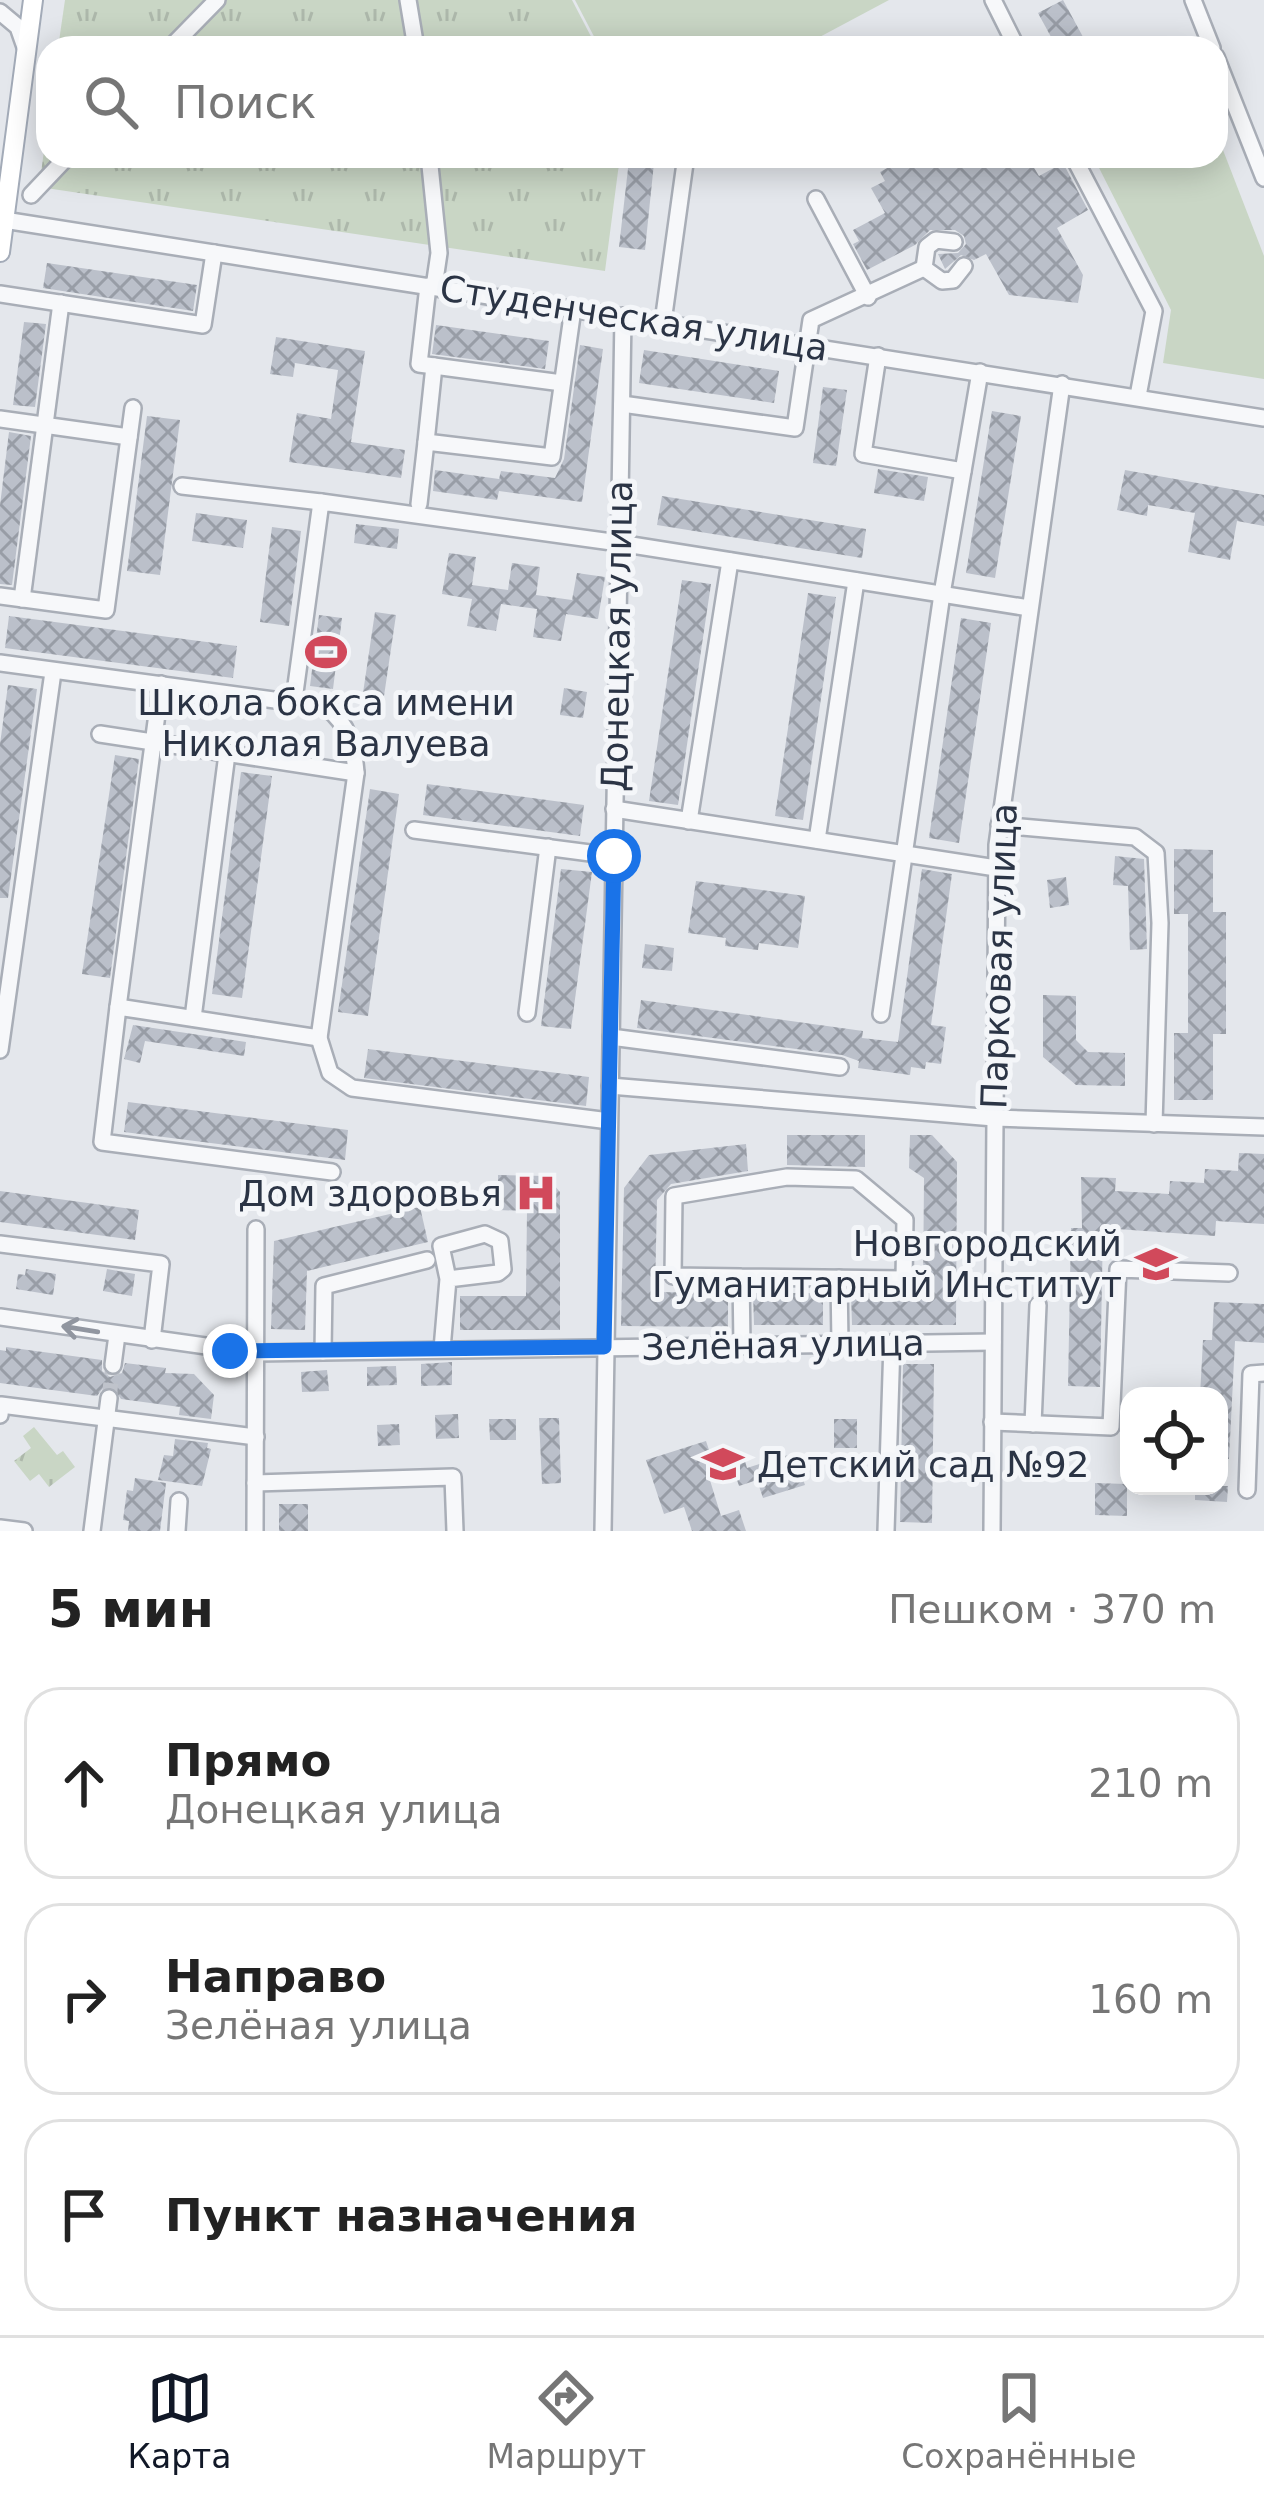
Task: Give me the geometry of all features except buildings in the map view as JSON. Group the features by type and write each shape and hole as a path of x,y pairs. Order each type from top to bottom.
{"main road":[{"path":"0,252 33,0"}],"street":[{"path":"182,36 217,0"},
{"path":"408,0 414,36"},
{"path":"993,0 1011,36"},
{"path":"1193,0 1207,36"},
{"path":"0,12 18,27 26,53"},
{"path":"1228,87 1264,178"},
{"path":"31,195 57,168"},
{"path":"430,168 439,253 419,364 562,383"},
{"path":"663,322 684,168"},
{"path":"1079,168 1154,310 1138,396"},
{"path":"816,200 868,297"},
{"name":"Студенческая улица","path":"4,220 1264,418"},
{"path":"954,242 936,240 927,247 924,268 941,281 952,280 964,266"},
{"path":"0,294 203,325 214,253"},
{"path":"622,404 795,428 811,320 924,268"},
{"path":"22,599 61,303"},
{"path":"426,442 552,457 573,308"},
{"name":"Донецкая улица","path":"602,1531 623,316"},
{"path":"878,356 862,454 963,471"},
{"path":"419,503 434,366"},
{"path":"880,1014 980,372"},
{"name":"Парковая улица","path":"992,1531 996,868 1062,384"},
{"path":"0,596 106,610 133,408"},
{"path":"0,418 129,437"},
{"path":"182,486 619,543 1029,608"},
{"path":"294,700 321,502"},
{"path":"689,821 730,561"},
{"path":"817,840 856,581"},
{"path":"0,663 321,704 336,715 352,740 356,773 319,1038 330,1073 352,1088 609,1121"},
{"path":"0,1050 53,672"},
{"path":"161,684 102,1142 332,1172"},
{"path":"100,734 356,773"},
{"path":"193,1018 227,754"},
{"path":"614,809 996,868"},
{"path":"999,826 1135,837 1156,853 1160,923 1154,1124"},
{"path":"414,830 614,856"},
{"path":"527,1013 548,847"},
{"path":"118,1007 319,1038"},
{"path":"610,1037 840,1067"},
{"path":"610,1086 994,1118 1264,1126"},
{"path":"787,1178 856,1179 904,1220 904,1279 741,1277 673,1276 674,1196 787,1178"},
{"path":"255,1531 256,1229"},
{"path":"0,1244 161,1264 152,1340"},
{"path":"323,1352 325,1286 427,1260"},
{"path":"992,1422 1120,1427 1118,1268 1229,1273"},
{"path":"741,1277 742,1345"},
{"path":"839,1278 840,1344"},
{"path":"442,1349 448,1279"},
{"path":"1033,1424 1037,1305"},
{"name":"Зелёная улица","path":"0,1317 256,1352 993,1342"},
{"path":"113,1365 117,1335"},
{"path":"886,1531 892,1343"},
{"path":"1247,1490 1251,1374 1264,1373"},
{"path":"92,1531 109,1398"},
{"path":"0,1415 1,1405 256,1437"},
{"path":"255,1483 453,1477 454,1531"},
{"path":"177,1531 179,1501"},
{"path":"0,1528 24,1531"}],"green space":[{"path":"65,0 572,0 591,36 60,36"},
{"path":"575,0 889,0 822,36 594,36"},
{"path":"1228,163 1264,256 1264,379 1163,363 1171,310 1099,168 1228,168"},
{"path":"42,168 618,168 605,271 39,187"},
{"path":"34,1427 57,1455 63,1451 75,1467 49,1487 39,1474 30,1481 14,1461 31,1448 23,1436"}],"tunnel":[{"path":"109,1398 113,1365"}],"place":[{"name":"Школа бокса имени Николая Валуева","path":"326,652"},
{"name":"Дом здоровья","path":"536,1193"},
{"name":"Новгородский Гуманитарный Институт","path":"1156,1264"},
{"name":"Детский сад №92","path":"723,1464"}],"route":[{"path":"230,1351 604,1347 614,856"}]}
